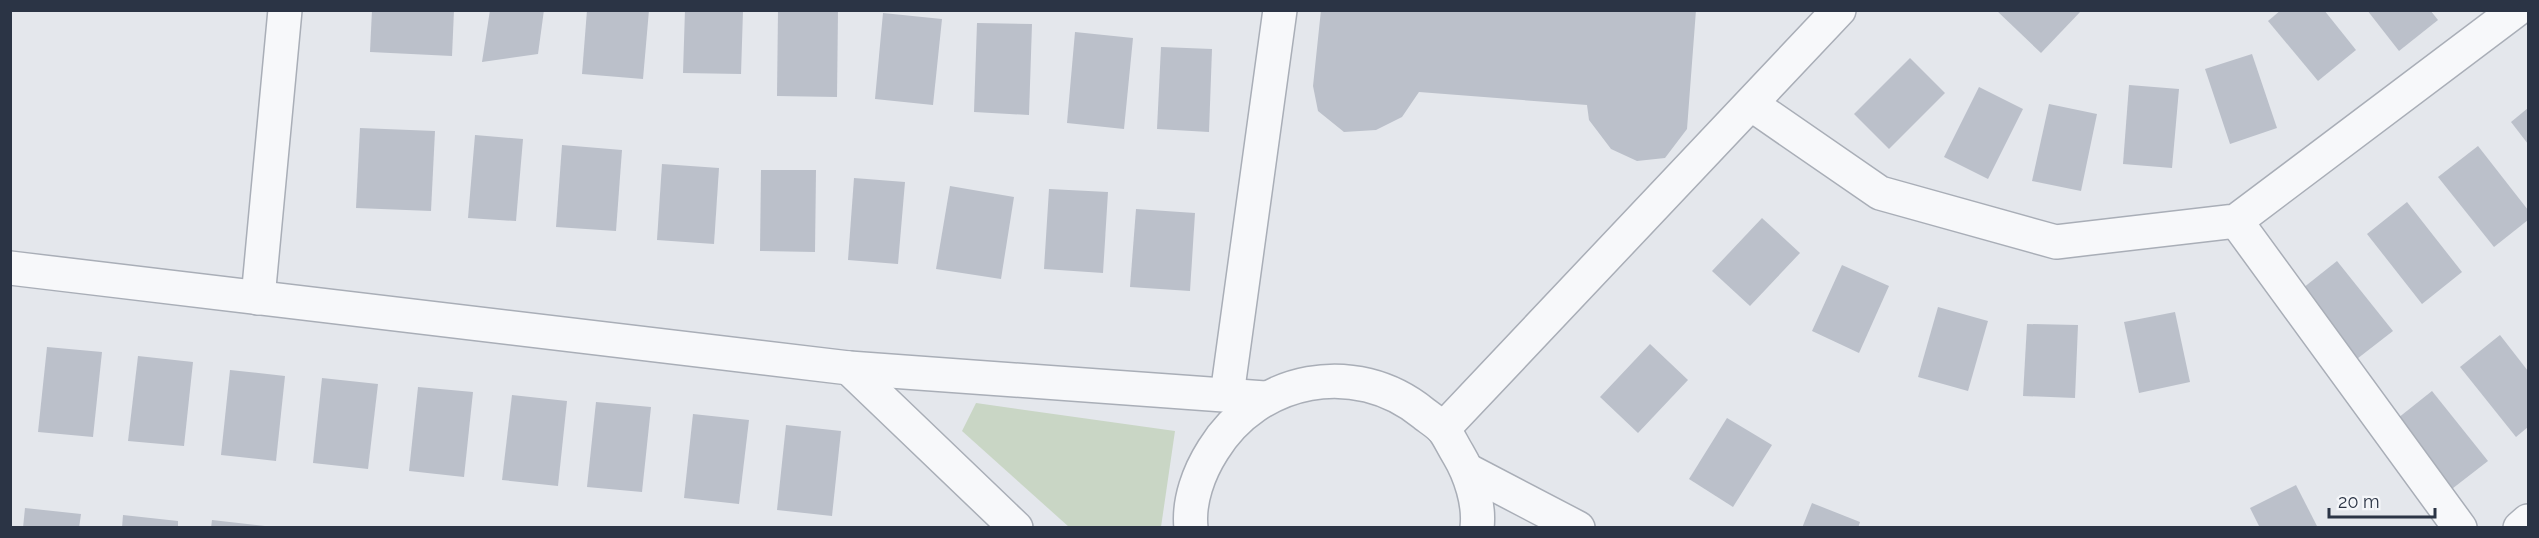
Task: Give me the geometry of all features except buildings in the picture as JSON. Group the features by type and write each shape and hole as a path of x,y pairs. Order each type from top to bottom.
{"street":[{"path":"258,298 285,10"},
{"path":"1227,395 1280,10"},
{"path":"1443,429 1839,10"},
{"path":"1751,104 1880,193 2056,242 2236,221 2516,10"},
{"path":"2236,221 2460,528"},
{"path":"10,268 849,368 1264,398"},
{"path":"849,368 1016,528"},
{"path":"1191,528 1190,517 1200,470 1226,428 1264,398 1311,382 1359,382 1405,398 1443,429 1469,471 1478,518 1477,528"},
{"path":"1469,471 1578,528"},
{"path":"2520,528 2529,521"}],"green space":[{"path":"976,403 1175,431 1161,527 1069,527 962,431"}]}
